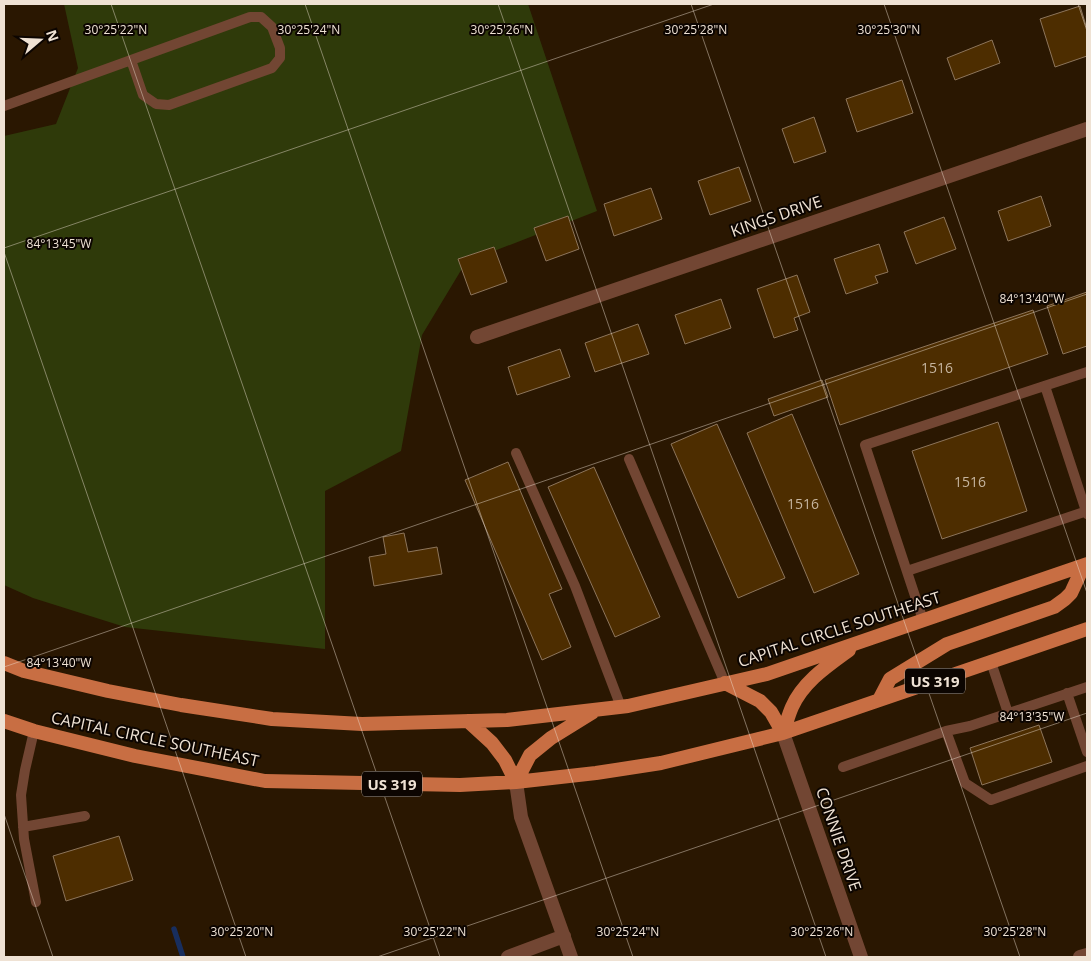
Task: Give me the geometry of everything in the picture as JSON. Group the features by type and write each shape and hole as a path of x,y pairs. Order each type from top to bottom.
{"main road":[{"name":"CAPITAL CIRCLE SOUTHEAST","path":"4,663 24,671 108,691 181,705 272,719 362,724 507,720 621,707 767,674 1086,565"},
{"path":"879,700 890,679 947,644 1054,607 1065,600 1071,593 1086,565"},
{"name":"CAPITAL CIRCLE SOUTHEAST","path":"4,722 135,756 265,781 460,785 516,782 661,763 783,733 1087,629"},
{"path":"783,733 792,706 805,686 824,667 862,641"},
{"path":"725,683 760,701 772,712 783,733"},
{"path":"516,782 530,755 551,738 598,709"},
{"path":"468,721 492,743 505,760 516,782"}],"street":[{"name":"KINGS DRIVE","path":"477,337 1087,129"},
{"name":"CONNIE DRIVE","path":"783,733 861,957"},
{"path":"516,782 521,818 571,957"},
{"path":"508,957 564,936"},
{"path":"1080,957 1087,955"}],"lane":[{"path":"4,106 131,60 250,17 261,17 272,27 280,48 280,58 272,68 169,105 156,104 143,95 131,60"},
{"path":"923,620 865,445 1087,372"},
{"path":"907,571 1087,512 1045,386"},
{"path":"516,454 575,586 621,707"},
{"path":"629,459 725,683"},
{"path":"991,662 1008,713"},
{"path":"843,768 946,731 970,726 1087,687"},
{"path":"1067,693 1087,752"},
{"path":"34,731 24,770 20,796 24,839 36,902"},
{"path":"946,731 965,783 990,800 1087,766"},
{"path":"23,827 85,816"}],"green space":[{"path":"64,4 528,4 597,211 466,262 422,335 401,451 325,491 325,649 125,627 33,598 4,585 4,136 56,124 78,68"}],"building":[{"path":"1080,6 1087,29 1087,56 1055,67 1040,19"},
{"path":"992,40 1000,63 955,80 947,58"},
{"path":"902,80 913,113 857,132 846,99"},
{"path":"814,117 826,152 794,163 782,129"},
{"path":"739,167 751,201 710,215 698,181"},
{"path":"651,188 662,219 614,236 604,204"},
{"path":"1041,196 1051,226 1008,241 998,211"},
{"path":"568,216 579,249 546,261 534,228"},
{"path":"944,217 956,249 916,264 904,232"},
{"path":"879,244 888,272 875,276 878,283 846,294 834,259"},
{"path":"494,247 507,282 471,295 458,259"},
{"path":"797,275 810,312 794,318 798,330 774,338 757,289"},
{"path":"1087,292 1087,346 1063,354 1047,306"},
{"path":"721,299 731,328 685,344 675,315"},
{"path":"1033,310 1048,354 840,425 825,380"},
{"path":"638,324 649,354 595,372 585,343"},
{"path":"560,349 570,377 517,395 508,367"},
{"path":"822,380 828,397 774,416 768,399"},
{"path":"792,414 859,574 814,593 747,433"},
{"path":"998,422 1027,511 942,539 912,451"},
{"path":"717,424 785,578 738,598 671,444"},
{"path":"508,462 562,589 549,594 571,647 542,660 465,480"},
{"path":"594,467 660,617 615,637 548,487"},
{"path":"404,533 408,552 437,547 442,574 374,586 369,557 386,554 383,537"},
{"path":"1039,725 1052,762 982,785 970,748"},
{"path":"119,836 133,880 66,901 53,856"}],"waterway":[{"path":"174,929 183,957"}]}
